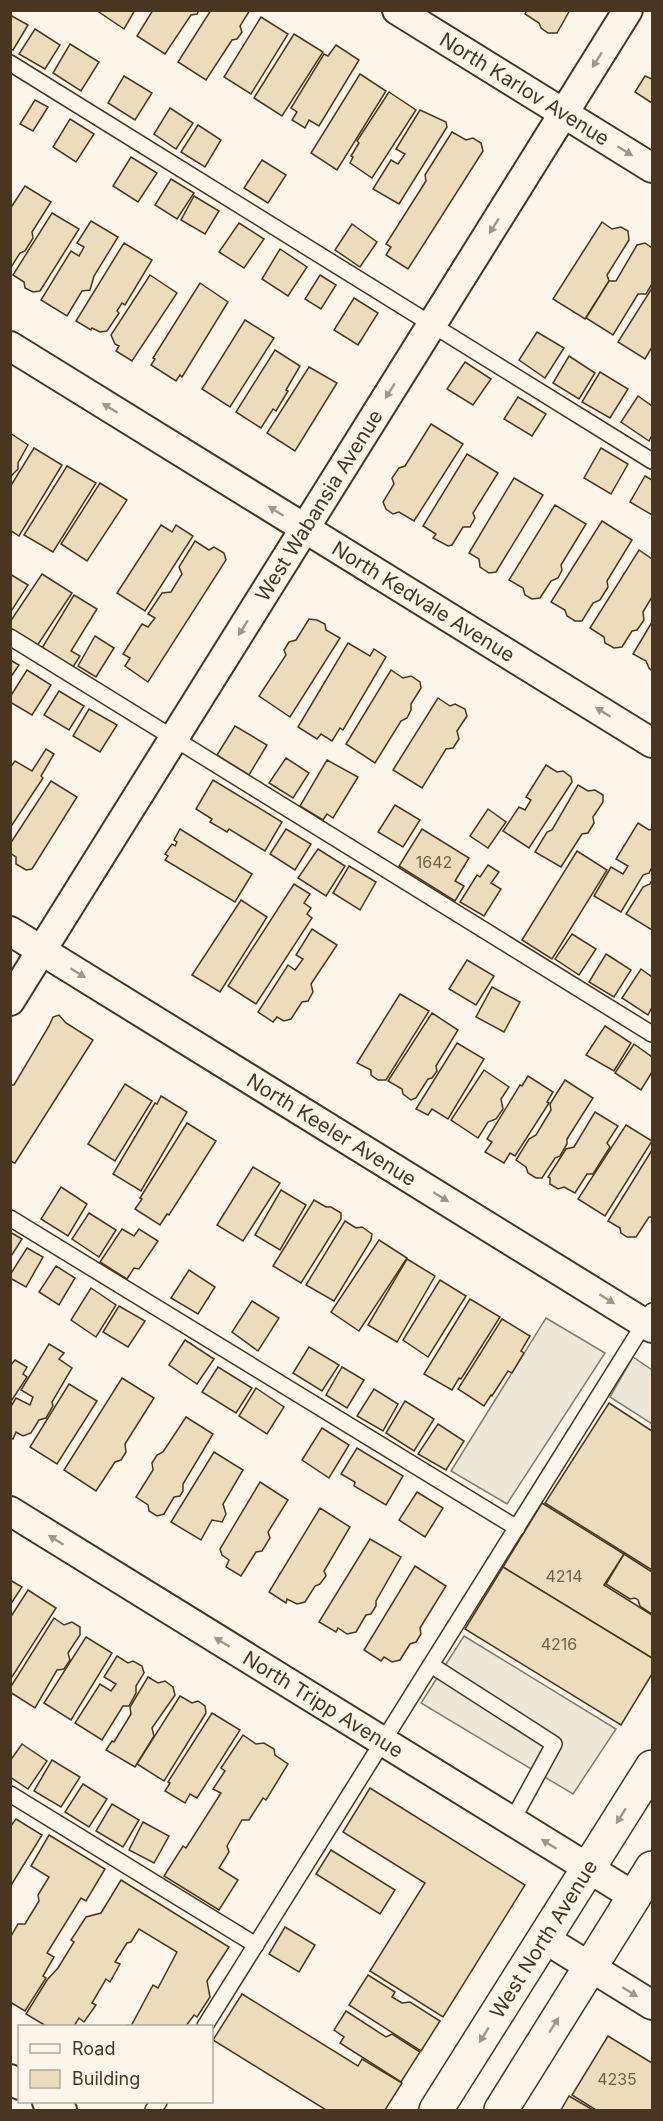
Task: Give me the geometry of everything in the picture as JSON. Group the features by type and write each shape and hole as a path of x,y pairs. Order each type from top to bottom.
{"main road":[{"name":"West North Avenue","path":"436,2110 652,1767"},
{"path":"501,2110 652,1868"}],"street":[{"name":"North Karlov Avenue","path":"397,10 652,168"},
{"name":"West Wabansia Avenue","path":"10,1001 628,10"},
{"name":"North Kedvale Avenue","path":"10,346 652,742"},
{"name":"North Keeler Avenue","path":"10,931 650,1320"},
{"name":"North Tripp Avenue","path":"10,1511 635,1897"},
{"path":"545,1939 652,2005"}],"lane":[{"path":"10,63 652,461"},
{"path":"10,637 652,1034"},
{"path":"10,1218 517,1528"},
{"path":"207,2025 517,1528 650,1320"},
{"path":"431,1665 554,1744 512,1821"},
{"path":"10,1794 256,1945"}],"shaded area":[{"path":"546,1318 605,1353 507,1504 451,1471"},
{"path":"633,1357 652,1370 652,1424 610,1397"},
{"path":"464,1636 616,1729 573,1794 421,1703"}],"building":[{"path":"96,10 135,10 124,29"},
{"path":"153,10 199,10 197,14 191,15 165,54 137,36"},
{"path":"211,10 250,10 240,26 242,32 237,39 232,40 206,80 178,62"},
{"path":"527,10 570,10 557,33 548,33 541,28 539,23 525,14"},
{"path":"10,15 28,25 13,50 10,49"},
{"path":"261,17 288,34 251,94 224,77"},
{"path":"35,29 60,45 45,69 19,54"},
{"path":"294,34 323,52 282,116 254,98"},
{"path":"70,44 99,62 81,91 53,73"},
{"path":"336,45 359,60 319,126 309,120 305,128 292,120 297,112 291,108 324,54 328,56"},
{"path":"360,74 386,91 337,170 311,153"},
{"path":"124,76 152,93 135,120 108,103"},
{"path":"645,76 652,79 652,103 635,92"},
{"path":"389,92 416,110 372,178 350,163 353,157 351,156 359,143 357,141"},
{"path":"35,100 48,107 33,131 20,124"},
{"path":"170,108 193,123 176,149 154,134"},
{"path":"420,110 446,122 447,127 399,204 373,189 391,160 398,164 405,154 396,149"},
{"path":"70,119 94,134 76,162 53,147"},
{"path":"198,125 221,140 205,167 181,152"},
{"path":"452,132 466,140 473,138 481,143 483,151 408,269 386,255 391,247 386,244 426,181 425,175"},
{"path":"131,157 157,173 138,202 113,186"},
{"path":"262,160 286,175 268,203 244,188"},
{"path":"171,179 194,193 177,219 155,205"},
{"path":"25,186 51,202 32,232 33,238 10,269 10,209"},
{"path":"194,196 219,211 205,234 181,220"},
{"path":"52,213 79,229 40,291 33,292 25,288 24,282 13,275"},
{"path":"91,221 118,237 94,276 90,290 82,291 67,316 41,300 71,251 79,256 84,247 77,243"},
{"path":"602,222 612,229 621,227 628,231 629,240 607,275 609,281 585,319 553,299"},
{"path":"239,223 264,239 244,268 219,252"},
{"path":"352,224 377,242 360,267 335,250"},
{"path":"124,243 152,260 125,305 122,303 117,311 119,313 107,331 100,332 92,328 91,330 76,321"},
{"path":"645,243 652,248 652,284 646,294 638,294 613,335 586,318 609,281 616,281 637,245"},
{"path":"280,249 307,267 288,296 262,279"},
{"path":"150,275 177,293 132,361 116,351 119,346 115,344 111,335"},
{"path":"320,275 336,285 321,309 305,299"},
{"path":"200,283 228,302 182,377 180,375 176,381 151,365 155,359 153,358"},
{"path":"652,288 652,347 645,359 618,342"},
{"path":"354,298 378,313 358,345 334,330"},
{"path":"245,320 274,338 230,407 202,389"},
{"path":"537,332 564,348 545,378 519,360"},
{"path":"275,350 300,366 276,411 273,409 261,428 236,412"},
{"path":"569,356 595,373 579,399 553,383"},
{"path":"465,362 491,379 473,405 447,389"},
{"path":"309,367 337,383 295,451 267,433"},
{"path":"600,372 628,389 610,418 582,402"},
{"path":"638,396 652,406 652,435 649,441 621,422"},
{"path":"518,397 546,414 532,436 504,419"},
{"path":"431,424 463,444 414,521 399,512 393,514 386,509 383,502 394,484 392,478 399,468 405,466"},
{"path":"10,433 28,445 18,463 18,469 10,477"},
{"path":"34,448 62,465 19,536 10,530 10,487"},
{"path":"601,448 628,464 611,494 584,478"},
{"path":"467,454 498,473 473,513 475,518 470,527 463,527 452,545 448,546 433,538 436,534 423,526"},
{"path":"67,466 96,483 53,552 24,535"},
{"path":"645,476 652,480 652,515 630,502"},
{"path":"514,478 543,495 496,572 489,573 480,567 479,559 469,553"},
{"path":"100,483 127,500 87,561 61,544"},
{"path":"555,505 586,524 561,565 562,570 558,578 551,581 540,598 532,599 525,595 523,588 509,580"},
{"path":"602,521 632,540 607,581 608,587 600,600 593,603 582,621 575,621 567,616 565,610 551,602"},
{"path":"161,525 172,532 176,525 193,536 145,611 117,593"},
{"path":"195,541 209,550 214,547 224,553 226,560 148,682 125,666 130,658 123,654 142,624 148,627 155,618 148,614 162,593 171,592 182,574 179,567"},
{"path":"639,550 652,559 652,597 643,612 644,620 637,630 632,631 622,647 614,648 605,643 604,637 590,628"},
{"path":"10,574 28,585 10,613"},
{"path":"42,574 72,593 37,646 10,629 10,622"},
{"path":"74,595 97,609 71,651 80,656 73,667 42,648"},
{"path":"309,619 325,624 326,630 340,638 290,717 259,696 286,655 284,650 289,642 296,640"},
{"path":"652,622 652,671 646,661 633,654"},
{"path":"95,636 114,648 96,677 78,666"},
{"path":"348,643 370,656 374,649 386,657 343,730 340,728 332,741 321,734 317,739 298,727"},
{"path":"10,660 19,665 10,678"},
{"path":"27,670 51,685 32,715 10,702 10,697"},
{"path":"391,670 403,678 411,676 420,682 421,688 411,704 407,718 401,721 375,763 346,744"},
{"path":"59,691 84,706 69,730 44,715"},
{"path":"438,698 450,706 455,704 465,709 467,716 457,731 459,739 453,748 446,749 422,788 393,770"},
{"path":"89,709 117,725 100,752 73,736"},
{"path":"235,726 267,745 249,775 217,755"},
{"path":"46,749 54,754 41,776 43,778 10,828 10,768 15,761 32,771"},
{"path":"286,758 309,773 293,798 269,783"},
{"path":"327,760 358,777 333,818 327,814 323,820 300,806"},
{"path":"546,765 557,772 563,771 571,777 572,782 529,848 503,831 519,807 525,810 531,800 526,797"},
{"path":"213,780 282,822 265,851 229,829 227,832 210,822 212,819 196,809"},
{"path":"51,781 77,797 32,869 26,870 16,864 16,857 10,853 10,844"},
{"path":"578,785 588,791 595,790 603,795 603,802 593,817 594,823 588,833 582,834 561,867 535,852 547,832 552,830"},
{"path":"395,805 420,820 403,847 378,832"},
{"path":"488,809 506,822 488,848 470,836"},
{"path":"638,823 649,830 652,829 652,867 649,873 643,875 621,912 594,896 611,867 623,874 628,866 616,859"},
{"path":"180,829 252,874 235,902 165,860 168,856 165,854 172,844 175,846 177,842 174,840"},
{"path":"286,829 311,844 295,870 270,854"},
{"path":"422,829 469,858 455,881 464,886 455,901 399,866"},
{"path":"318,849 345,866 326,896 298,878"},
{"path":"577,851 607,870 552,959 522,940"},
{"path":"488,865 499,872 491,883 501,889 484,916 460,902 477,875 480,877"},
{"path":"349,866 376,882 360,910 333,893"},
{"path":"652,880 652,930 626,914 643,887 650,884"},
{"path":"294,884 310,894 304,903 311,908 307,914 312,918 256,1004 228,986"},
{"path":"241,900 267,917 220,992 192,975"},
{"path":"312,929 337,945 311,984 313,992 308,1001 302,1002 291,1019 284,1021 277,1017 273,1022 258,1012 288,965 295,970 303,959 296,955"},
{"path":"572,934 596,949 579,975 555,959"},
{"path":"606,954 631,970 614,997 589,982"},
{"path":"467,960 494,976 476,1005 449,989"},
{"path":"641,969 652,977 652,1007 648,1015 622,998"},
{"path":"492,987 520,1002 504,1032 476,1017"},
{"path":"400,994 429,1011 386,1080 378,1080 371,1075 371,1070 357,1063"},
{"path":"432,1013 458,1030 436,1066 437,1071 432,1078 428,1079 416,1098 411,1100 403,1094 402,1089 388,1081"},
{"path":"59,1015 66,1023 93,1040 15,1163 10,1161 10,1085 14,1085 53,1017"},
{"path":"605,1026 631,1043 614,1071 586,1055"},
{"path":"457,1043 484,1059 448,1119 432,1109 428,1115 416,1109"},
{"path":"634,1044 652,1057 652,1072 641,1090 615,1073"},
{"path":"484,1070 509,1087 501,1099 503,1109 496,1119 488,1122 478,1138 451,1120"},
{"path":"528,1076 553,1092 547,1102 549,1103 515,1156 510,1153 504,1163 485,1152 492,1142 487,1139"},
{"path":"565,1080 593,1098 567,1139 567,1144 560,1156 555,1158 542,1178 536,1178 516,1160 529,1139 536,1135 551,1110 550,1104"},
{"path":"125,1084 152,1101 115,1161 88,1144"},
{"path":"161,1096 187,1112 141,1191 113,1174"},
{"path":"595,1112 618,1126 607,1143 610,1147 593,1174 587,1174 575,1193 564,1187 558,1189 550,1184 548,1177 566,1149 574,1147"},
{"path":"187,1123 216,1141 169,1215 167,1214 160,1225 135,1209"},
{"path":"626,1125 652,1141 605,1216 578,1199"},
{"path":"652,1150 652,1217 649,1217 636,1237 627,1237 621,1233 620,1228 608,1221"},
{"path":"253,1167 280,1183 243,1241 217,1225"},
{"path":"61,1187 87,1204 68,1236 41,1219"},
{"path":"281,1190 306,1205 280,1250 255,1235"},
{"path":"314,1200 341,1213 341,1219 301,1283 273,1266"},
{"path":"89,1213 116,1230 99,1257 72,1239"},
{"path":"345,1221 356,1228 362,1227 372,1234 371,1240 334,1301 306,1285"},
{"path":"122,1229 134,1236 139,1229 158,1241 139,1269 134,1268 127,1279 100,1262"},
{"path":"10,1232 22,1239 10,1258"},
{"path":"379,1240 407,1258 359,1331 331,1312"},
{"path":"27,1248 43,1257 26,1287 10,1278 10,1275"},
{"path":"407,1259 435,1276 397,1342 368,1325"},
{"path":"56,1266 75,1278 59,1305 39,1292"},
{"path":"189,1270 215,1287 198,1314 171,1298"},
{"path":"440,1280 466,1296 428,1357 403,1340"},
{"path":"91,1288 116,1305 96,1337 71,1320"},
{"path":"470,1299 500,1317 452,1390 424,1374"},
{"path":"252,1301 279,1318 258,1351 232,1332"},
{"path":"119,1306 145,1321 128,1347 103,1332"},
{"path":"502,1319 530,1336 521,1351 524,1353 512,1373 508,1371 484,1406 458,1389"},
{"path":"185,1340 214,1359 197,1384 169,1365"},
{"path":"49,1344 64,1353 59,1359 72,1368 52,1402 53,1406 46,1418 39,1420 31,1433 23,1436 16,1432 13,1439 10,1438 10,1408 16,1398 30,1405 33,1397 21,1390"},
{"path":"309,1347 339,1365 322,1391 293,1373"},
{"path":"15,1360 27,1367 23,1374 27,1377 10,1403 10,1366"},
{"path":"218,1367 252,1388 236,1413 202,1392"},
{"path":"342,1367 364,1380 347,1408 326,1395"},
{"path":"122,1378 154,1398 125,1444 126,1452 121,1460 115,1462 96,1491 64,1470"},
{"path":"69,1384 97,1401 57,1464 30,1447"},
{"path":"256,1388 284,1407 267,1434 239,1416"},
{"path":"374,1389 398,1404 383,1431 357,1416"},
{"path":"405,1401 434,1419 414,1451 386,1433"},
{"path":"609,1403 652,1431 652,1570 545,1503"},
{"path":"186,1417 213,1434 183,1484 180,1496 174,1497 164,1514 157,1516 149,1511 148,1505 136,1497 153,1470 152,1463 157,1455 163,1452"},
{"path":"438,1424 464,1441 446,1470 418,1454"},
{"path":"322,1428 349,1445 329,1478 302,1460"},
{"path":"357,1448 403,1476 386,1505 354,1486 355,1482 341,1474"},
{"path":"214,1452 243,1470 223,1504 226,1514 222,1522 212,1520 201,1540 171,1522"},
{"path":"260,1482 288,1500 268,1532 270,1538 262,1551 256,1552 241,1576 226,1567 229,1560 222,1555 220,1549"},
{"path":"417,1492 443,1508 425,1537 399,1520"},
{"path":"542,1503 624,1554 604,1585 652,1615 652,1658 503,1567"},
{"path":"320,1508 350,1527 324,1571 326,1576 320,1584 315,1586 305,1602 297,1604 287,1599 286,1603 269,1592"},
{"path":"370,1539 401,1557 376,1601 376,1606 371,1614 366,1615 356,1632 347,1634 338,1628 336,1632 319,1622"},
{"path":"624,1554 652,1572 652,1614 640,1606 635,1598 630,1599 606,1584"},
{"path":"415,1566 446,1586 420,1628 421,1634 416,1642 410,1644 400,1660 392,1662 384,1657 381,1661 364,1650"},
{"path":"503,1567 652,1658 652,1674 621,1725 465,1629"},
{"path":"10,1580 22,1587 10,1605"},
{"path":"28,1590 56,1608 10,1680 10,1618"},
{"path":"54,1618 64,1625 72,1622 80,1627 80,1635 68,1653 70,1660 64,1669 57,1670 35,1708 10,1692 10,1688"},
{"path":"86,1637 112,1653 71,1720 44,1703"},
{"path":"117,1656 128,1663 133,1661 142,1666 144,1673 136,1686 136,1693 129,1706 123,1706 102,1740 75,1723 100,1684 111,1691 116,1684 104,1677"},
{"path":"148,1677 158,1683 165,1681 173,1687 175,1695 152,1728 154,1736 135,1767 106,1750 112,1741 114,1742 131,1714 130,1707"},
{"path":"180,1696 192,1703 198,1701 205,1706 206,1713 164,1781 137,1764"},
{"path":"212,1713 240,1730 197,1798 190,1794 185,1803 165,1791 170,1783 168,1782"},
{"path":"243,1735 256,1744 264,1743 274,1749 275,1755 288,1764 266,1800 263,1798 249,1820 242,1820 227,1846 229,1852 219,1868 238,1880 219,1910 164,1876 183,1846 186,1848 221,1793 213,1789 225,1771 221,1768"},
{"path":"22,1744 47,1761 28,1789 10,1777 10,1761"},
{"path":"52,1760 80,1777 61,1807 34,1791"},
{"path":"83,1784 107,1799 89,1827 65,1812"},
{"path":"370,1788 525,1885 443,2017 370,1971 425,1883 343,1832"},
{"path":"112,1804 139,1820 123,1847 96,1831"},
{"path":"16,1819 42,1835 10,1887 10,1827"},
{"path":"143,1822 169,1836 154,1863 129,1850"},
{"path":"49,1835 105,1869 86,1901 81,1898 47,1953 54,1957 43,1976 46,1978 25,2011 10,2002 10,1938 18,1924 25,1924 39,1901 38,1895 49,1877 31,1866"},
{"path":"331,1850 395,1890 380,1914 316,1874"},
{"path":"121,1880 229,1947 207,1981 210,1997 197,2017 194,2015 187,2025 132,2025 153,1985 158,1988 177,1952 139,1929 115,1962 120,1964 110,1982 106,1979 92,2003 96,2005 84,2022 79,2018 75,2025 44,2025 26,2014 47,1980 58,1968 74,1942 71,1940 86,1917 101,1913"},
{"path":"285,1927 315,1945 299,1972 269,1954"},
{"path":"368,1975 395,1992 392,1997 402,2003 410,2002 440,2021 421,2051 349,2005"},
{"path":"242,1994 358,2066 362,2059 402,2083 385,2110 326,2110 213,2040"},
{"path":"346,2011 386,2037 392,2034 420,2052 401,2082 340,2043 344,2037 334,2030"},
{"path":"608,2036 652,2063 652,2110 596,2110 572,2095"},
{"path":"569,2096 593,2110 561,2110"}]}
